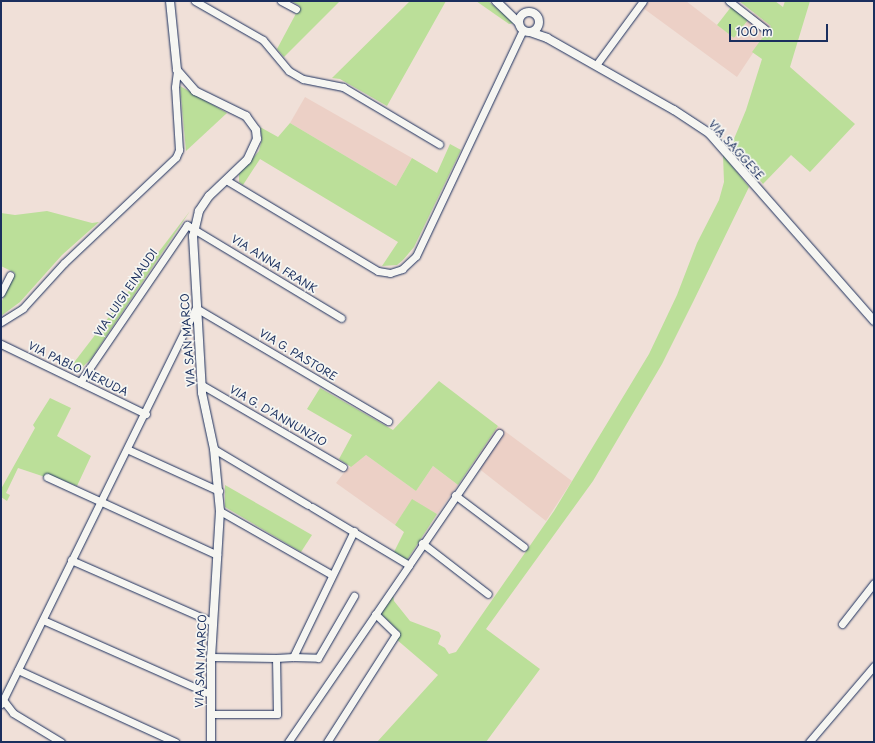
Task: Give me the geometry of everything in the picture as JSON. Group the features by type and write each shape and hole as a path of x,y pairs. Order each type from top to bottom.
{"main road":[{"path":"170,1 177,70"},
{"path":"496,1 524,28"},
{"path":"506,9 528,12 537,16 539,25 547,38"},
{"path":"524,28 520,17 528,12"},
{"path":"524,28 539,25"},
{"name":"VIA SAGGESE","path":"524,28 547,38 596,65 693,121 709,133 874,321"},
{"name":"VIA SAN MARCO","path":"177,70 195,91 246,116 256,130 257,139 252,153 209,196 198,211 194,228 193,256 202,385 214,449 220,511 212,622 210,694 211,742"}],"street":[{"path":"194,1 263,40 289,71 303,79 343,87 439,144"},
{"path":"281,1 296,10"},
{"path":"596,65 643,1"},
{"path":"729,1 765,29"},
{"path":"226,180 378,271 390,273 402,269 416,256 524,28"},
{"path":"1,322 23,308 64,263 176,157 179,150 175,87 177,70"},
{"name":"VIA LUIGI EINAUDI","path":"80,382 179,234 187,225 194,228"},
{"name":"VIA ANNA FRANK","path":"194,228 341,318"},
{"path":"1,293 10,275"},
{"path":"61,742 14,713 2,702 71,560 146,414 196,308"},
{"name":"VIA G. PASTORE","path":"196,308 388,421"},
{"name":"VIA PABLO NERUDA","path":"1,344 146,414"},
{"name":"VIA G. D'ANNUNZIO","path":"202,385 343,467"},
{"path":"288,742 409,565 422,543 499,433"},
{"path":"214,449 409,565"},
{"path":"128,450 219,491"},
{"path":"47,477 217,555"},
{"path":"455,495 524,547"},
{"path":"220,511 332,575"},
{"path":"293,657 354,531"},
{"path":"422,543 488,594"},
{"path":"71,560 212,622"},
{"path":"842,624 874,583"},
{"path":"211,657 318,658 354,596"},
{"path":"327,742 396,634 375,614"},
{"path":"43,620 210,694"},
{"path":"210,714 277,714 276,658"},
{"path":"809,742 874,666"},
{"path":"18,670 175,742"}],"shaded area":[{"path":"649,1 686,1 734,38 754,13 771,26 737,77 643,8"},
{"path":"305,97 412,158 396,186 290,123"},
{"path":"498,426 572,481 546,521 473,464"},
{"path":"366,455 416,491 433,466 458,485 437,514 412,500 395,525 336,483 346,470"}],"green space":[{"path":"291,1 340,1 284,57 277,49 300,6"},
{"path":"410,1 446,1 387,106 340,79 332,78"},
{"path":"476,1 488,1 515,23 509,24"},
{"path":"739,1 775,1 783,7 785,1 810,1 790,67 855,124 810,172 791,155 763,184 731,146 746,110 762,59 752,52 771,26"},
{"path":"731,7 748,20 734,38 717,25"},
{"path":"180,86 227,113 186,151"},
{"path":"290,123 396,186 412,158 437,173 450,144 461,150 414,247 397,265 382,266 398,242 260,159 243,185 239,182 239,174 259,151 262,139 260,127 278,137"},
{"path":"723,155 749,187 662,364 593,481 486,629 540,669 486,742 377,742 438,675 396,639 400,632 380,613 393,594 394,601 410,621 439,632 441,636 438,644 445,648 449,654 456,652 554,511 649,354 677,295 697,243 719,200 724,182"},
{"path":"47,211 92,223 99,222 62,255 20,302 1,316 1,303 15,273 1,266 1,213 15,215"},
{"path":"190,211 91,359 76,373 69,369"},
{"path":"439,381 498,426 458,485 433,466 416,491 366,455 351,467 339,459 352,435 307,409 320,388 393,430"},
{"path":"50,398 71,408 57,436 91,456 77,486 47,474 45,477 18,468 6,493 10,495 7,501 1,497 1,489 35,428 33,425"},
{"path":"225,485 312,535 301,552 225,507"},
{"path":"412,499 437,514 407,560 394,552 404,532 395,525"}]}
